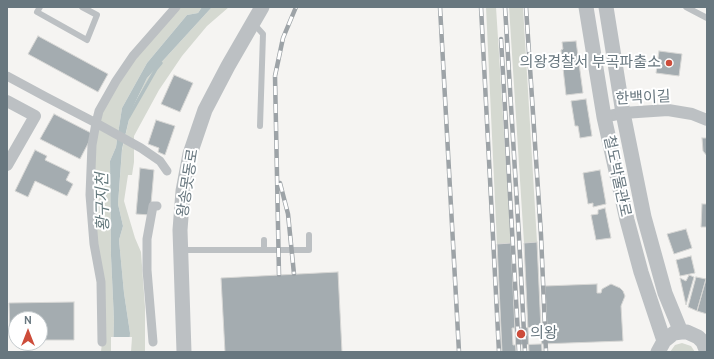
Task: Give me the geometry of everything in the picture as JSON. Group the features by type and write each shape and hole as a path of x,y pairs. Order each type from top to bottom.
{"street":[{"path":"102,342 101,282 94,244 90,195 92,145 103,105 116,81 133,56 176,7"},
{"name":"왕송못동로","path":"184,352 180,230 183,191 190,154 205,110 262,7"},
{"name":"철도박물관로","path":"586,7 604,117 627,220 661,346"},
{"name":"철도박물관로","path":"606,7 623,113 644,217 665,293 681,332"},
{"path":"7,76 141,148 160,161 167,171"},
{"path":"7,101 35,116 7,165"},
{"name":"한백이길","path":"604,117 623,113 668,110 692,114 707,120"},
{"path":"153,342 147,270 147,239 153,206 157,206"},
{"path":"661,346 674,333 687,332 698,337 706,349"}],"lane":[{"path":"40,7 37,12 87,40 97,15 82,7"},
{"path":"686,7 707,18"},
{"path":"253,23 263,34 260,126"},
{"path":"181,250 309,250 309,234"},
{"path":"264,240 264,250"}],"shaded area":[{"path":"176,7 202,7 198,13 187,15 147,63 122,108 116,147 110,161 111,256 114,320 113,352 101,352 102,342 92,223 96,123 116,81"},
{"name":"황구지천","path":"202,7 212,7 147,78 131,111 122,149 118,204 123,226 119,240 124,293 130,333 129,352 113,352 114,320 111,256 110,161 116,147 122,108 147,63 187,15 198,13"},
{"path":"212,7 229,7 207,26 182,56 159,90 134,136 134,162 132,175 128,175 124,201 135,238 141,252 145,307 145,352 129,352 130,333 124,293 119,240 123,226 118,204 122,150 131,111 147,78"},
{"path":"486,7 496,7 511,243 497,244"},
{"path":"509,7 523,7 537,242 524,243"},
{"path":"682,343 691,346 695,352 670,352 675,345"}],"pier":[{"path":"111,337 132,337 131,352 111,352"}],"building":[{"path":"38,36 108,74 98,92 28,54"},
{"path":"576,41 583,93 566,95 561,50 563,49 562,42"},
{"name":"의왕경찰서 부곡파출소","path":"659,51 682,54 679,76 656,73"},
{"path":"174,75 193,83 180,112 161,104"},
{"path":"586,99 592,136 580,138 578,126 575,126 571,101"},
{"path":"54,114 93,134 80,159 40,139"},
{"path":"156,120 175,126 165,155 158,152 159,148 148,144"},
{"path":"702,138 707,138 707,156 703,151"},
{"path":"35,150 47,156 45,160 70,172 66,180 73,184 67,196 35,181 28,197 15,191"},
{"path":"140,168 154,170 150,215 136,214"},
{"path":"600,170 606,204 593,207 593,203 588,204 583,173"},
{"path":"702,204 707,204 707,227 701,227"},
{"path":"605,208 611,238 596,240 591,215 598,214 598,210"},
{"path":"686,229 692,248 674,254 667,234"},
{"path":"537,242 542,352 529,352 524,243"},
{"path":"511,243 516,352 502,352 497,244"},
{"path":"691,256 695,273 680,276 676,260"},
{"path":"338,272 342,352 225,352 221,278"},
{"path":"689,275 694,277 686,305 680,278 686,281"},
{"path":"696,277 706,279 697,311 688,307"},
{"path":"707,279 707,314 697,311"},
{"path":"597,284 597,293 601,293 602,289 611,284 623,291 625,296 621,306 623,341 513,345 512,328 547,327 545,286"},
{"path":"74,302 74,340 48,340 48,311 9,311 9,303"}],"waterway":[{"name":"황구지천","path":"128,118 156,69 161,63"}],"railway":[{"path":"279,275 275,76 283,38 296,7"},
{"path":"440,7 459,352"},
{"path":"481,7 499,352"},
{"path":"505,7 525,352"},
{"path":"526,7 541,235 546,352"},
{"path":"501,39 519,352"},
{"path":"280,183 288,214 294,274"}],"place":[{"name":"의왕경찰서 부곡파출소","path":"669,63"},
{"name":"의왕","path":"521,334"}]}
